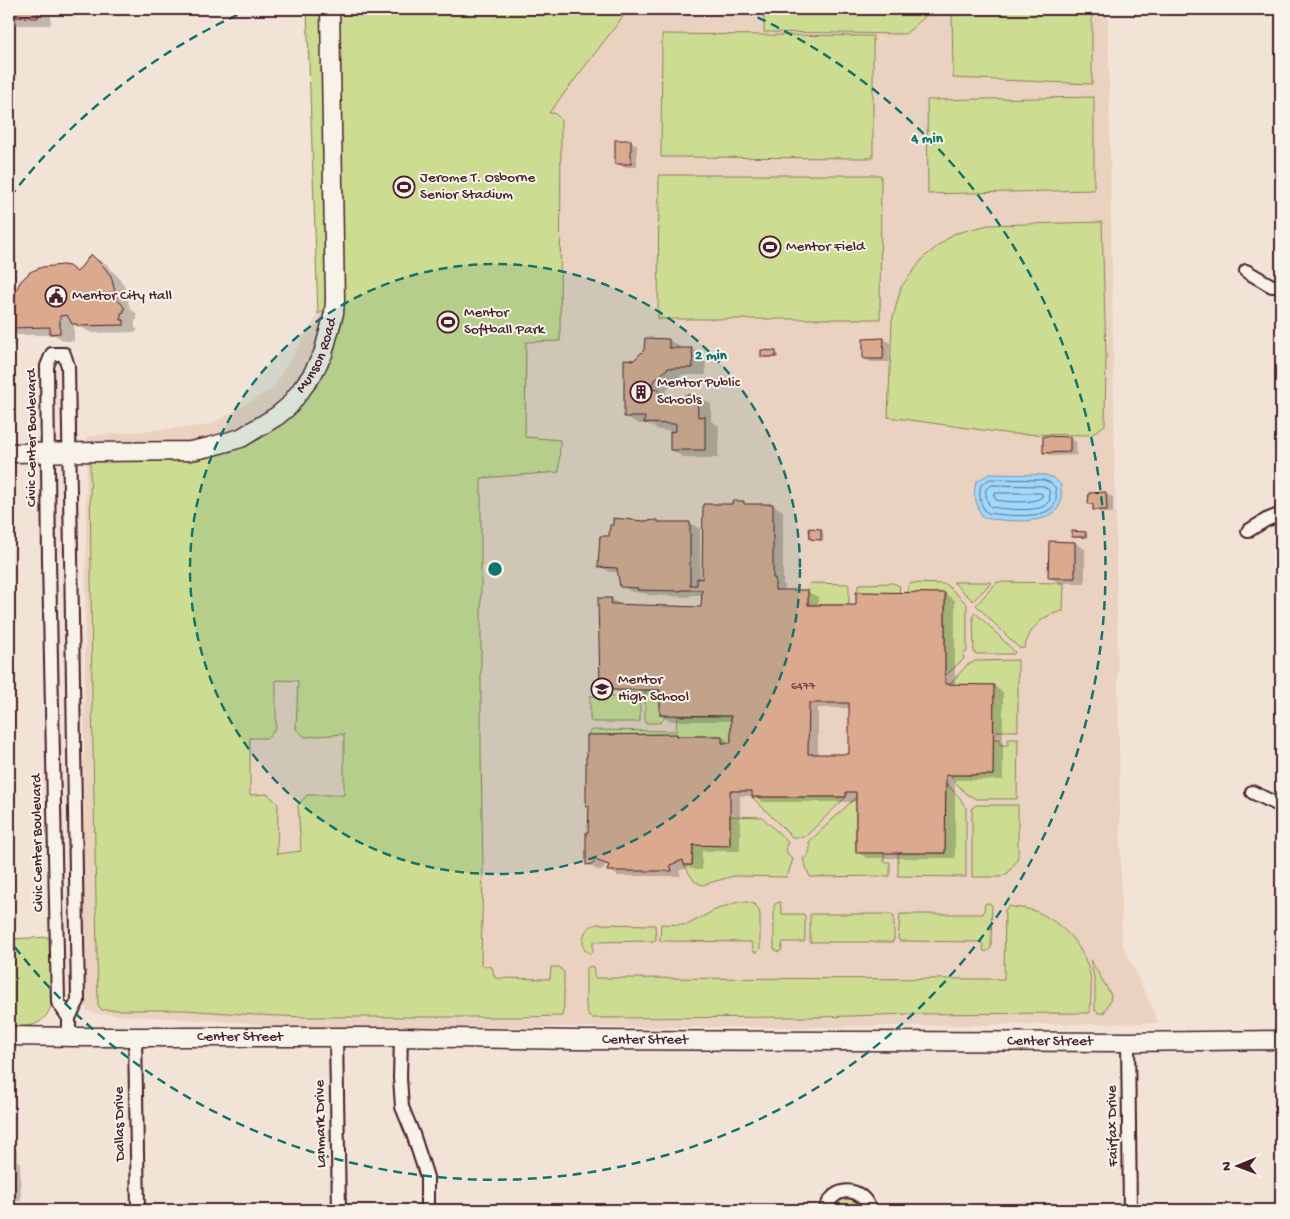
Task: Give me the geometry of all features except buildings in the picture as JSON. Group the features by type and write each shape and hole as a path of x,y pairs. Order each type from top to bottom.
{"main road":[{"name":"Munson Road","path":"9,453 190,451 228,443 241,438 289,406 312,374 323,354 334,306 330,9"},
{"name":"Center Street","path":"9,1036 1128,1042 1281,1040"}],"street":[{"path":"1246,271 1272,286 1281,286"},
{"name":"Civic Center Boulevard","path":"69,1018 58,1002 47,366 52,354 64,354 68,366 78,1002 69,1018 69,1037"},
{"path":"1248,530 1281,514"},
{"path":"1252,792 1281,806"},
{"name":"Dallas Drive","path":"135,1037 138,1210"},
{"path":"401,1037 400,1078 402,1107 427,1177 427,1210"},
{"name":"Lanmark Drive","path":"336,1038 339,1210"},
{"name":"Fairfax Drive","path":"1128,1042 1130,1210"},
{"path":"826,1210 831,1199 846,1191 862,1196 868,1203 870,1210"}],"shaded area":[{"name":"Mentor High School","path":"307,9 1108,9 1122,943 1159,1023 820,1027 277,1027 251,1023 97,1014 87,1010 82,999 82,955 87,436 210,425 273,388 318,314"}],"green space":[{"path":"307,9 629,9 549,113 554,113 561,119 560,341 526,342 525,437 560,440 559,472 481,478 483,870 481,965 492,967 495,978 550,979 551,967 559,967 564,972 564,1006 562,1016 304,1017 185,1010 102,1010 98,1005 90,460 197,460 233,451 260,439 288,418 341,303 318,314","holes":["276,680 298,681 296,729 305,737 344,734 344,795 307,795 298,805 301,851 277,854 278,804 268,794 250,795 250,738 268,738 276,728"]},
{"path":"764,9 930,9 923,19 905,34 764,32"},
{"path":"952,9 1092,9 1092,84 953,78"},
{"path":"662,34 873,36 873,158 661,157"},
{"path":"1094,97 1094,190 928,194 927,100"},
{"name":"Mentor Field","path":"659,175 881,175 880,319 658,319"},
{"path":"1102,222 1106,354 1105,425 1091,435 1011,434 888,417 892,321 901,287 924,257 953,234 988,225"},
{"path":"953,582 992,582 973,601"},
{"path":"997,582 1064,583 1063,611 1049,616 1038,623 1034,627 1024,648 1019,648 976,605"},
{"path":"810,583 848,584 849,605 808,605"},
{"path":"893,583 900,586 899,593 858,592 858,585 860,584"},
{"path":"910,583 946,584 967,604 967,652 964,653 964,659 945,676 945,593 908,593 908,585"},
{"path":"975,612 1015,652 1014,654 976,654 974,652 973,616"},
{"path":"1018,660 1018,731 993,731 993,685 949,685 967,665 975,661"},
{"path":"645,690 660,690 660,715 664,715 664,719 660,723 645,723"},
{"path":"640,695 640,721 638,722 592,722 590,720 590,696"},
{"path":"677,716 731,716 731,743 722,743 722,736 677,736 676,734 587,735 591,730 676,731"},
{"path":"993,739 1000,739 1000,745 1008,745 1008,739 1018,739 1017,799 975,799 966,794 949,775 993,775"},
{"path":"946,783 966,807 966,877 898,876 898,853 945,853"},
{"path":"752,797 846,797 805,837 792,837"},
{"path":"856,797 856,852 884,853 884,862 890,862 890,876 810,877 803,859 809,852 809,842"},
{"path":"976,805 1018,805 1018,856 1008,873 1000,877 972,877 972,808"},
{"path":"730,816 762,817 788,842 786,846 787,853 793,859 787,877 734,876 702,885 694,881 684,865 692,865 693,845 730,845"},
{"path":"738,902 754,904 759,910 760,950 758,952 754,952 751,942 660,941 661,924 687,925 715,910"},
{"path":"780,902 782,914 804,914 805,939 804,942 783,942 781,951 778,952 774,949 774,906"},
{"path":"985,904 992,905 991,948 986,952 982,942 899,941 898,939 900,914 983,914"},
{"path":"1008,906 1032,910 1046,916 1065,930 1073,939 1080,949 1089,970 1091,986 1090,1013 593,1018 589,1017 586,1007 586,969 590,966 593,967 595,978 1004,979 1005,910"},
{"path":"811,914 892,914 894,916 894,939 893,942 810,942"},
{"path":"598,924 655,925 656,939 655,941 593,942 593,952 590,954 584,948 584,934 589,927"},
{"path":"51,937 52,1004 45,1018 40,1022 30,1026 9,1027 9,939"},
{"path":"1090,959 1111,995 1104,1013 1095,1011 1095,983"},
{"path":"851,1196 858,1198 867,1210 830,1210 841,1198"}],"water":[{"path":"989,474 1045,475 1054,478 1061,485 1060,504 1055,512 1037,520 1014,521 983,518 974,494 976,482"}],"place":[{"name":"Jerome T. Osborne Senior Stadium","path":"404,187"},
{"name":"Mentor Field","path":"770,247"},
{"name":"Mentor City Hall","path":"56,296"},
{"name":"Mentor Softball Park","path":"448,322"},
{"name":"Mentor Public Schools","path":"641,392"},
{"name":"Mentor High School","path":"602,689"}]}
